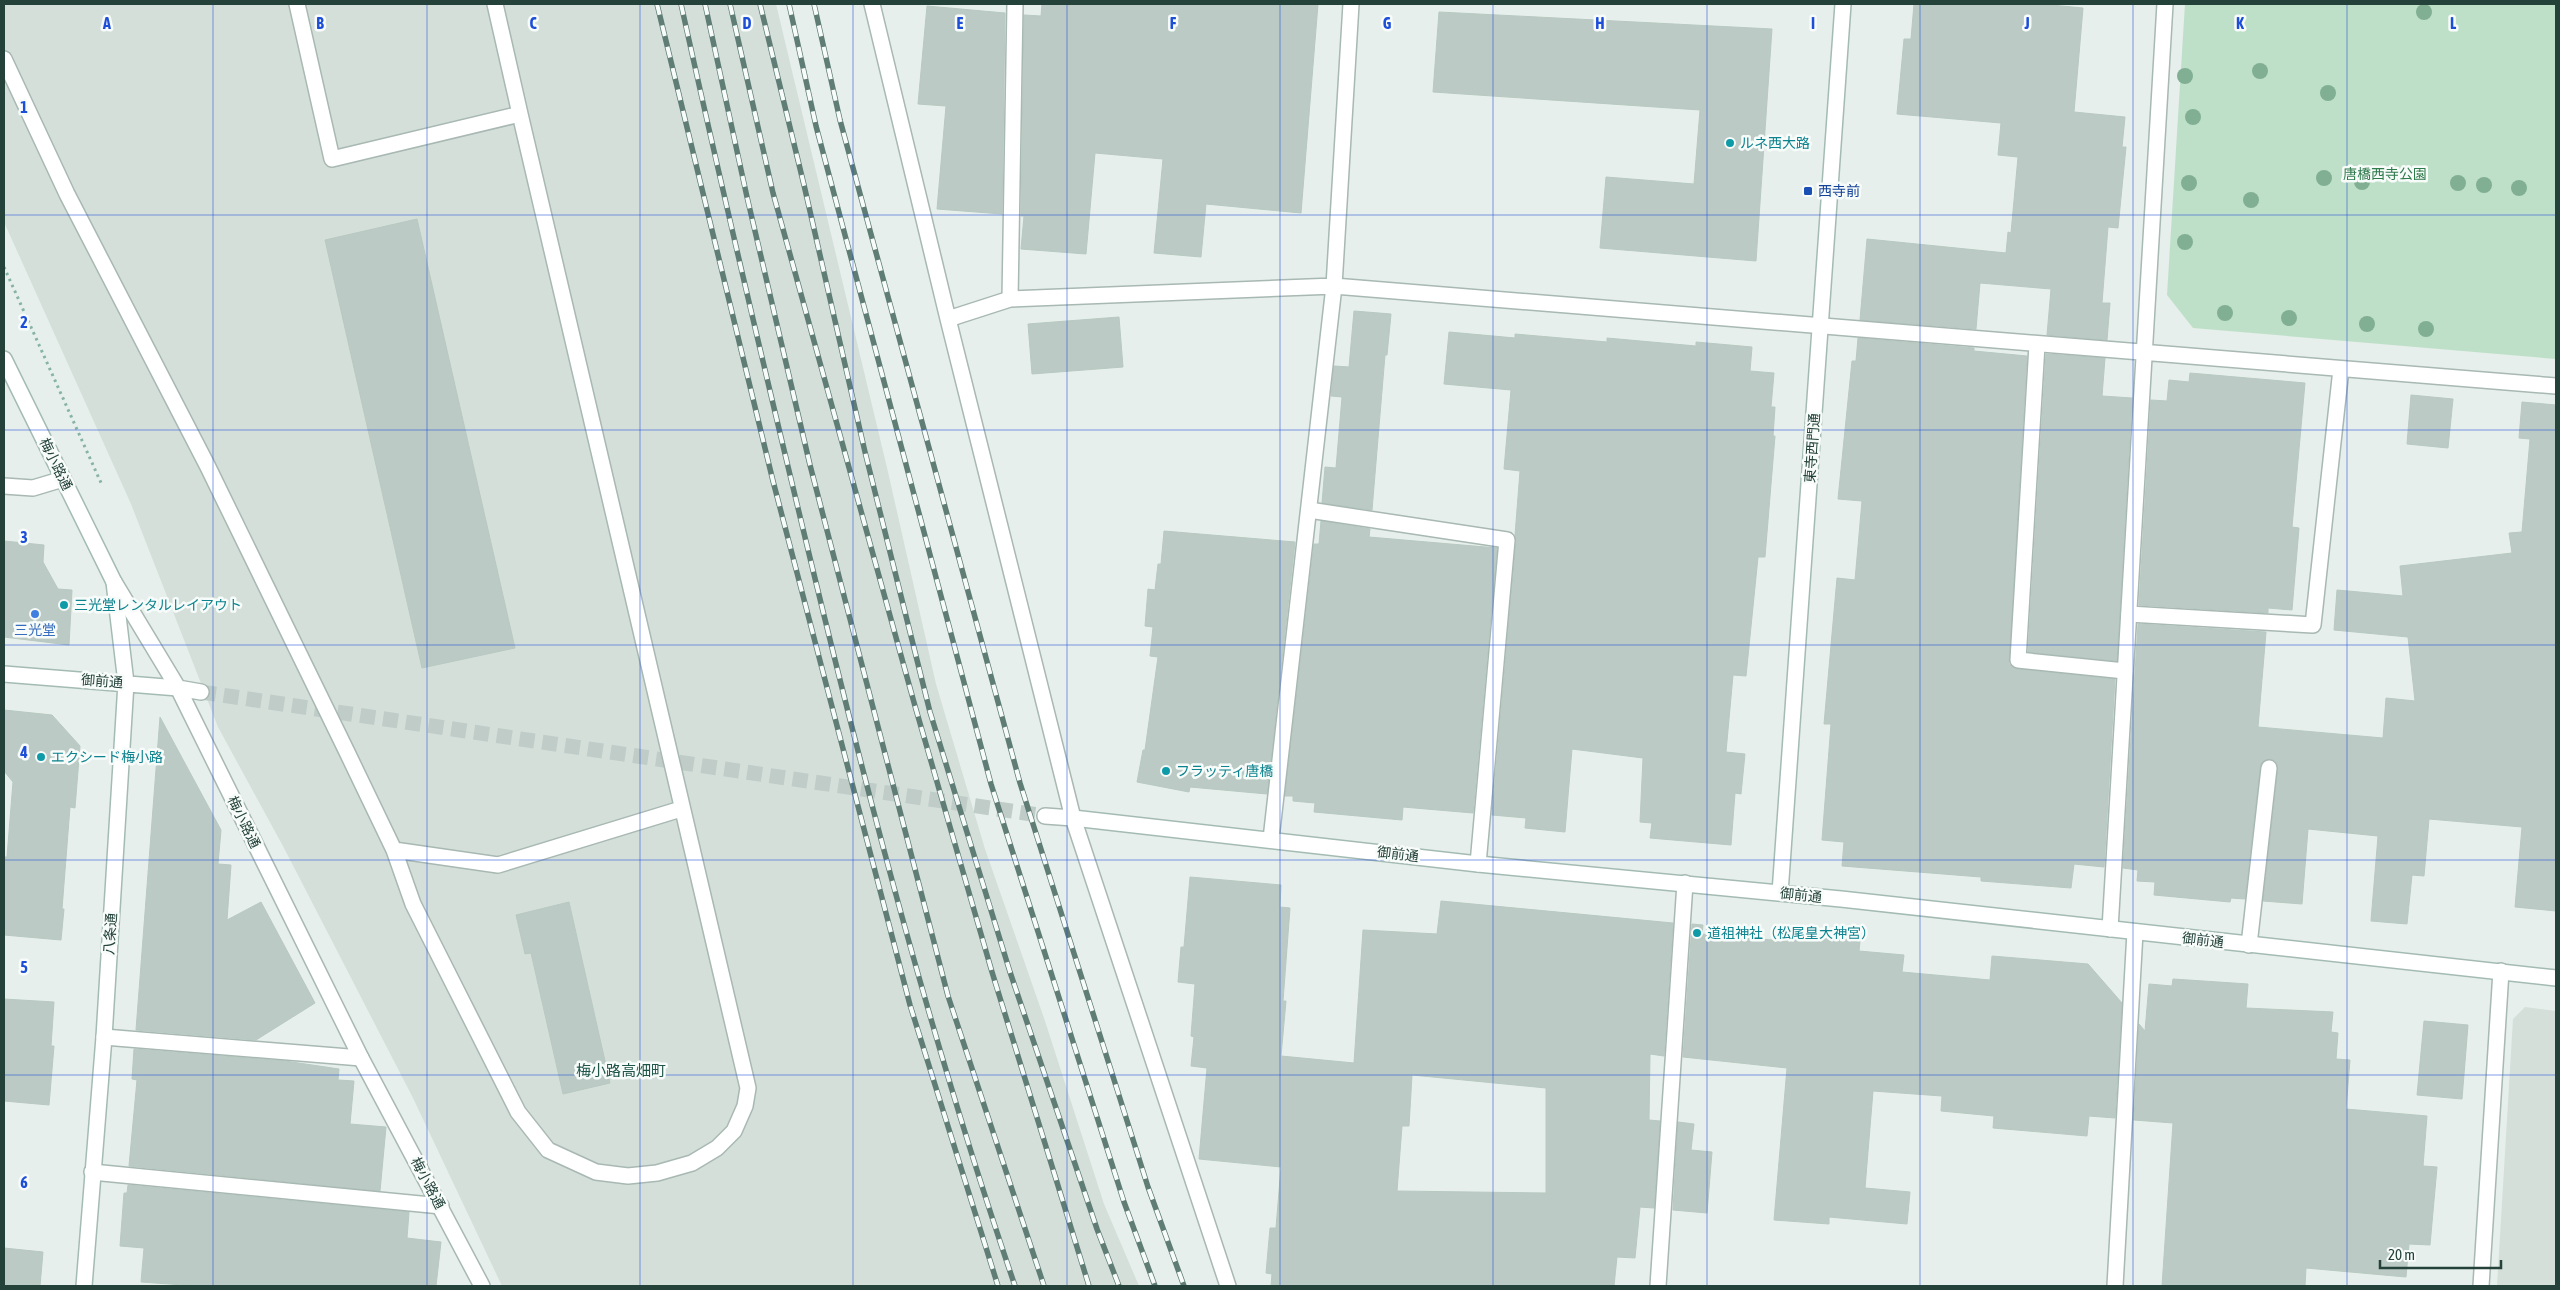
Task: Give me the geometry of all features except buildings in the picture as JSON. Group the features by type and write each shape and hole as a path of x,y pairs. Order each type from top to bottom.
{"street":[{"path":"297,4 332,159 520,114"},
{"path":"4,59 67,194 207,466 394,850 413,904 518,1112 548,1150 596,1172 628,1176 657,1173 692,1163 717,1148 734,1132 745,1106 748,1088 681,809 495,4"},
{"path":"872,4 1072,818 1228,1286"},
{"path":"1010,299 1015,4"},
{"path":"1271,839 1334,286 1351,4"},
{"name":"東寺西門通","path":"1780,893 1843,4"},
{"path":"2110,929 2165,4"},
{"path":"948,319 1010,299 1334,286 1821,325 2144,354 2556,386"},
{"path":"2037,345 2018,660 2125,670"},
{"name":"梅小路通","path":"4,359 114,582 178,688 361,1058 482,1286"},
{"path":"2129,614 2313,625 2340,369"},
{"path":"4,486 34,488 63,479"},
{"path":"1309,510 1507,540 1478,864"},
{"name":"八条通","path":"84,1286 104,1037 126,683 114,582"},
{"name":"御前通","path":"4,674 126,683 201,692"},
{"path":"2249,945 2269,768"},
{"path":"394,850 498,865 681,809"},
{"name":"御前通","path":"1045,816 1271,839 1478,864 1780,893 2556,978"},
{"path":"1658,1286 1685,883"},
{"path":"2115,1286 2135,932"},
{"path":"2481,1286 2501,971"},
{"path":"104,1037 361,1058"},
{"path":"92,1172 441,1206"}],"path":[{"path":"4,267 105,493"}],"shaded area":[{"path":"4,4 776,4 888,472 936,684 985,849 1045,1021 1104,1204 1139,1286 502,1286 413,1098 284,848 218,727 131,504 4,222"},
{"path":"2525,1007 2556,1011 2556,1286 2497,1286 2513,1019"}],"green space":[{"name":"唐橋西寺公園","path":"2185,4 2556,4 2556,359 2193,328 2167,295"}],"tunnel":[{"path":"201,692 1045,816"}],"railway":[{"path":"657,4 773,481 910,1005 998,1286"},
{"path":"681,4 761,353 856,745 930,1017 985,1197 1015,1286"},
{"path":"705,4 747,197 810,465 948,996 1044,1286"},
{"path":"730,4 773,193 915,706 992,972 1089,1286"},
{"path":"760,4 804,185 865,452 930,712 1010,972 1097,1229 1119,1286"},
{"path":"789,4 816,126 991,784 1124,1202 1155,1286"},
{"path":"814,4 840,120 1020,783 1148,1187 1184,1286"}],"place":[{"name":"ルネ西大路","path":"1730,143"},
{"name":"西寺前","path":"1808,191"},
{"name":"三光堂レンタルレイアウト","path":"64,605"},
{"name":"三光堂","path":"35,614"},
{"name":"エクシード梅小路","path":"41,757"},
{"name":"フラッティ唐橋","path":"1166,771"},
{"name":"道祖神社（松尾皇大神宮）","path":"1697,933"}],"district":[{"name":"梅小路高畑町","path":"621,1070"}]}
